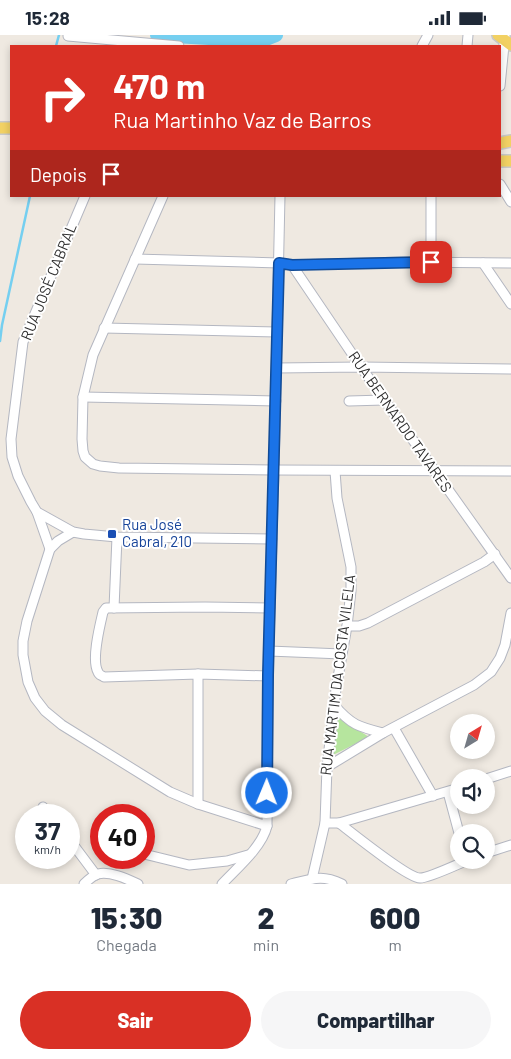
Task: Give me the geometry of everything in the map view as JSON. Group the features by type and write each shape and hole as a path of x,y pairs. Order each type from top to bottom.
{"street":[{"path":"68,36 98,43 162,45"},
{"path":"501,79 507,38"},
{"path":"501,186 511,202"},
{"name":"RUA JOSÉ CABRAL","path":"50,549 37,511 18,476 12,457 11,439 23,342 85,197"},
{"path":"163,197 93,355 83,397 82,439 85,457 93,464 119,468 511,471"},
{"path":"222,884 260,842 267,825 268,675 280,197"},
{"path":"430,197 431,262"},
{"path":"135,259 279,263 292,265 431,262 511,263"},
{"path":"483,263 511,304"},
{"name":"RUA BERNARDO TAVARES","path":"292,265 384,400 511,578"},
{"path":"104,327 278,332"},
{"path":"277,368 511,369"},
{"path":"83,397 276,401"},
{"path":"349,401 384,400"},
{"name":"RUA MARTIM DA COSTA VILELA","path":"312,879 325,823 326,767 351,591 351,567 337,498 335,471"},
{"path":"37,511 73,532 117,537 272,539"},
{"path":"73,532 58,541 50,549 27,621 23,641 23,655 28,682 35,698 45,711 62,725 170,792 198,804 267,825"},
{"path":"114,608 117,537"},
{"path":"347,626 359,626 368,623 495,554"},
{"path":"268,675 198,674 104,677 100,675 97,669 96,648 105,609 270,608"},
{"path":"326,767 383,733 474,685 490,672 500,658 505,645 511,613"},
{"path":"269,651 342,654"},
{"path":"198,674 198,804"},
{"path":"334,705 352,724 383,733"},
{"path":"394,728 433,796"},
{"path":"495,776 511,771"},
{"path":"325,823 339,823 448,792 457,824"},
{"path":"339,823 403,870 420,878 450,867"},
{"path":"495,850 511,845"},
{"path":"80,854 96,875"},
{"path":"155,857 189,865 227,861 248,855"},
{"path":"84,884 91,877 103,874 112,875 138,884"},
{"path":"291,884 324,878 342,884"}],"green space":[{"path":"336,716 369,737 331,756"}],"waterway":[{"path":"56,45 59,35"},
{"path":"157,35 261,41 276,35"},
{"path":"0,341 30,197"}],"place":[{"name":"Rua José Cabral, 210","path":"112,534"}],"route":[{"path":"267,793 268,675 279,263 292,265 431,262"}]}
